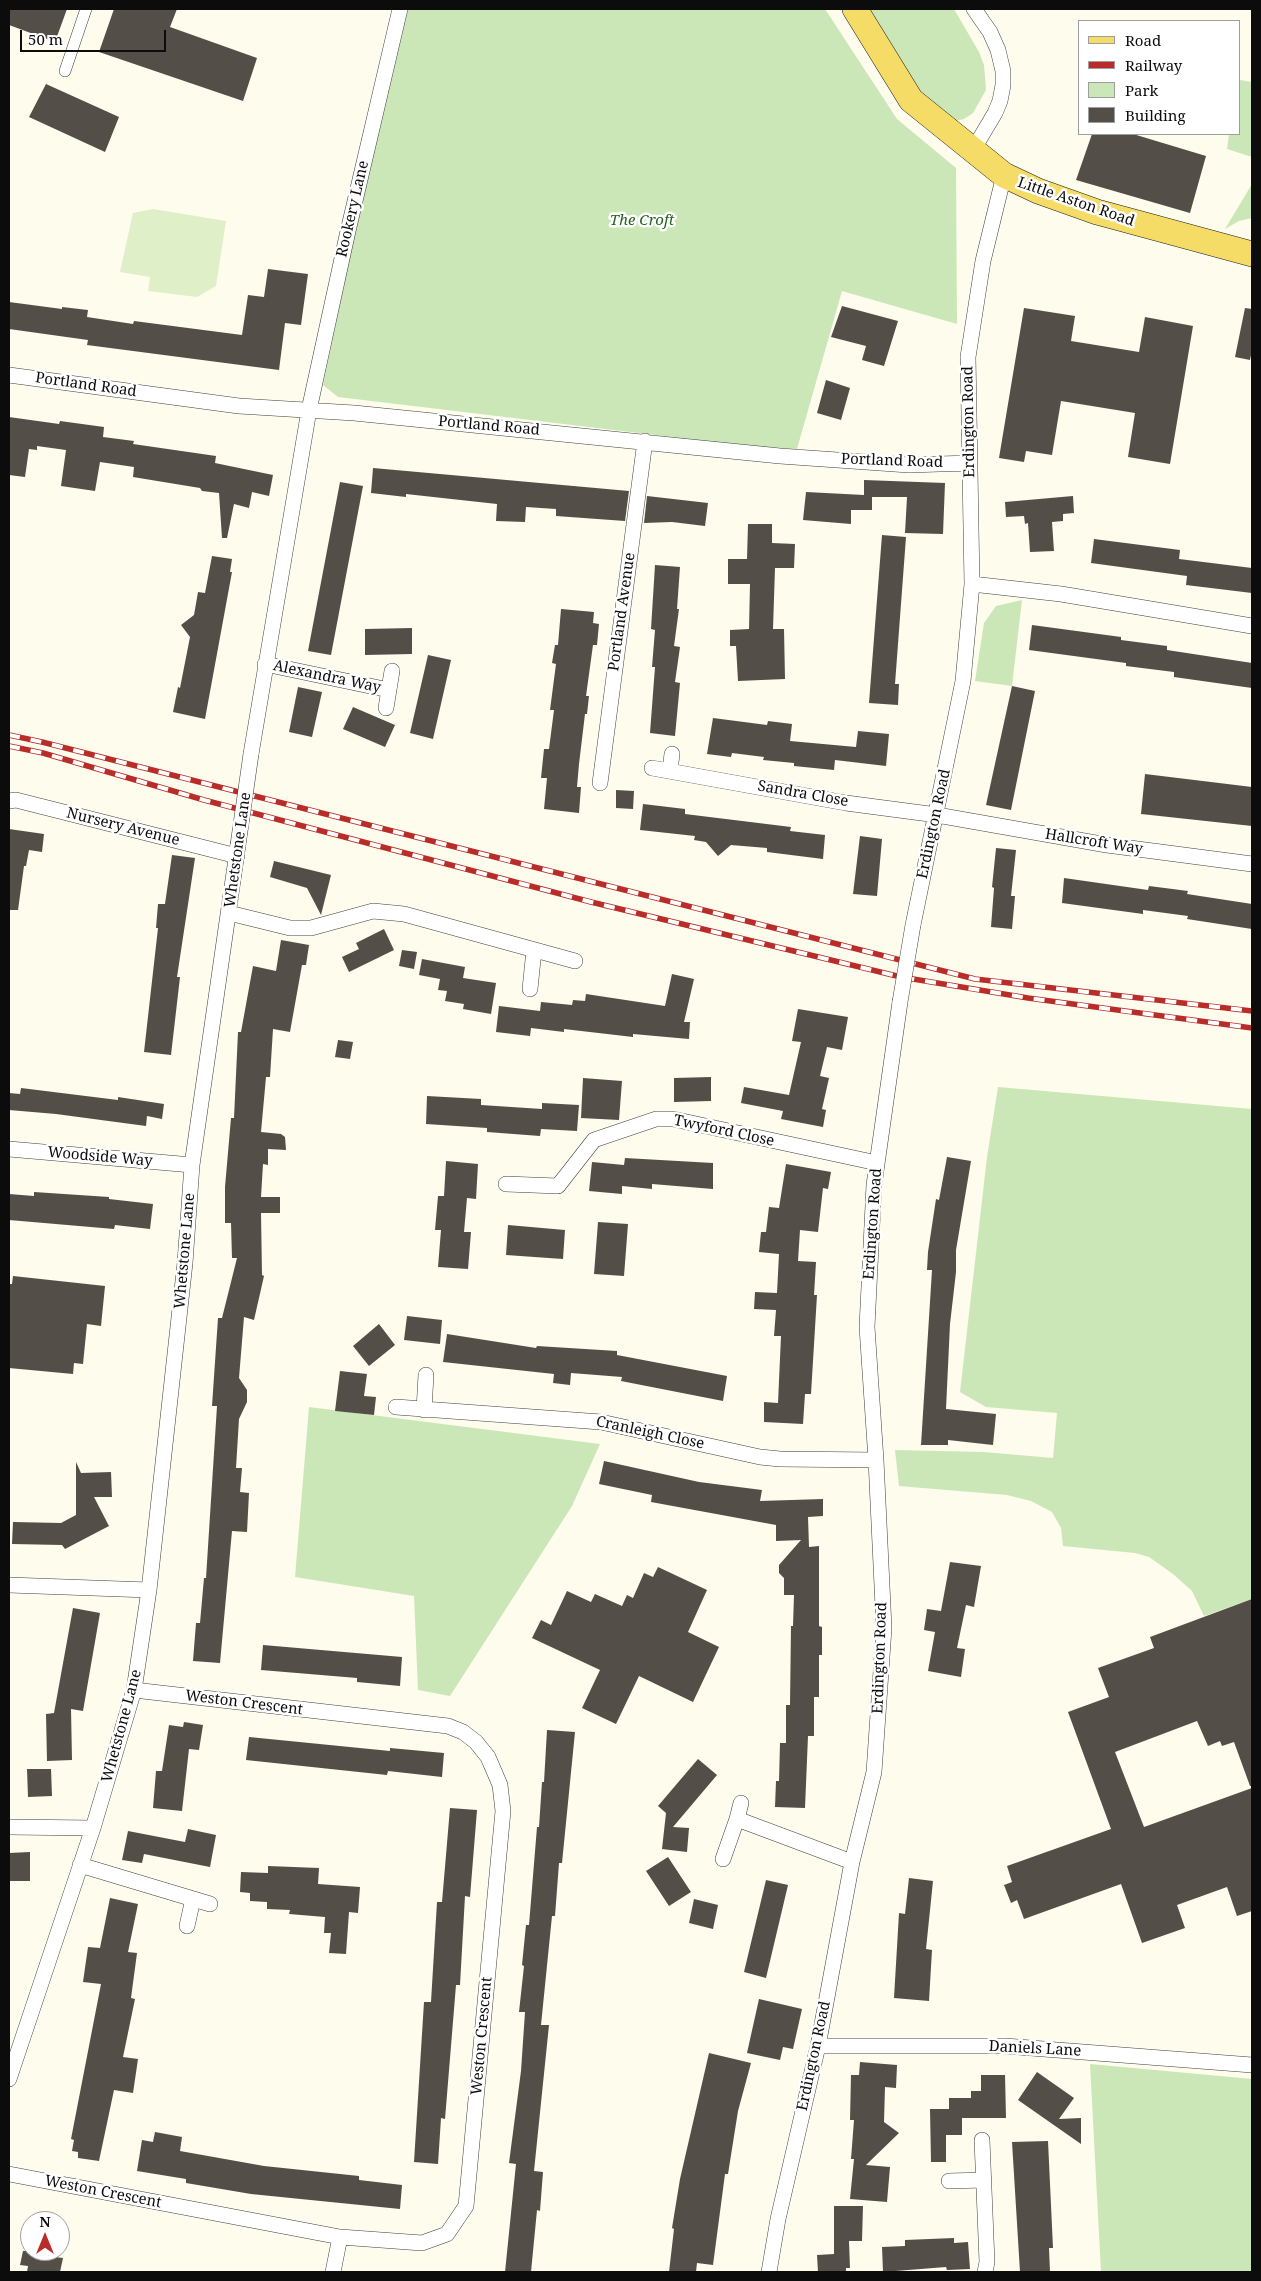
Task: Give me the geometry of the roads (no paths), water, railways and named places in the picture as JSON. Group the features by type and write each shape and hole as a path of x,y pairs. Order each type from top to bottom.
{"main road":[{"name":"Little Aston Road","path":"854,9 911,100 1004,175 1038,191 1097,212 1252,254"}],"street":[{"path":"65,72 86,9"},
{"name":"Rookery Lane","path":"309,410 348,231 400,9"},
{"path":"973,150 997,107 1003,85 1003,71 998,50 990,32 974,9"},
{"name":"Erdington Road","path":"768,2272 778,2219 818,2046 852,1862 874,1772 884,1628 876,1460 866,1327 877,1163 913,925 963,681 972,584 968,357 983,261 1004,175"},
{"name":"Portland Road","path":"9,375 202,402 645,441 780,456 909,465 970,463"},
{"name":"Whetstone Lane","path":"9,2079 93,1828 134,1690 149,1590 185,1263 192,1165 265,664 309,410"},
{"name":"Portland Avenue","path":"600,783 645,441"},
{"path":"972,584 1061,594 1252,626"},
{"name":"Alexandra Way","path":"265,664 389,690"},
{"name":"Alexandra Way","path":"386,708 392,671"},
{"path":"670,770 672,754"},
{"name":"Sandra Close","path":"652,768 846,803 936,815"},
{"name":"Nursery Avenue","path":"9,801 16,800 238,851"},
{"name":"Hallcroft Way","path":"936,815 1107,845 1252,864"},
{"path":"229,913 290,928 311,928 373,911 404,914 576,961"},
{"path":"530,989 534,950"},
{"name":"Twyford Close","path":"506,1184 558,1186 594,1140 656,1119 673,1119 877,1163"},
{"name":"Woodside Way","path":"9,1149 192,1165"},
{"path":"424,1410 426,1375"},
{"name":"Cranleigh Close","path":"396,1406 424,1410 601,1422 760,1457 876,1460"},
{"path":"9,1585 149,1590"},
{"name":"Weston Crescent","path":"9,2174 340,2237 422,2244 447,2234 466,2206 503,1821 503,1802 498,1777 488,1757 476,1742 464,1732 448,1726 134,1690"},
{"path":"723,1859 741,1803"},
{"path":"737,1819 852,1862"},
{"path":"9,1827 93,1828"},
{"path":"80,1865 210,1904"},
{"path":"187,1926 193,1899"},
{"name":"Daniels Lane","path":"818,2046 1005,2046 1252,2065"},
{"path":"982,2140 987,2262 985,2272"},
{"path":"949,2181 984,2180"},
{"path":"334,2272 340,2237"}],"railway":[{"path":"9,735 975,979 1252,1011"},
{"path":"9,746 43,753 204,800 591,902 901,977 1028,998 1252,1028"}],"park label":[{"name":"The Croft","path":"642,221"}]}
